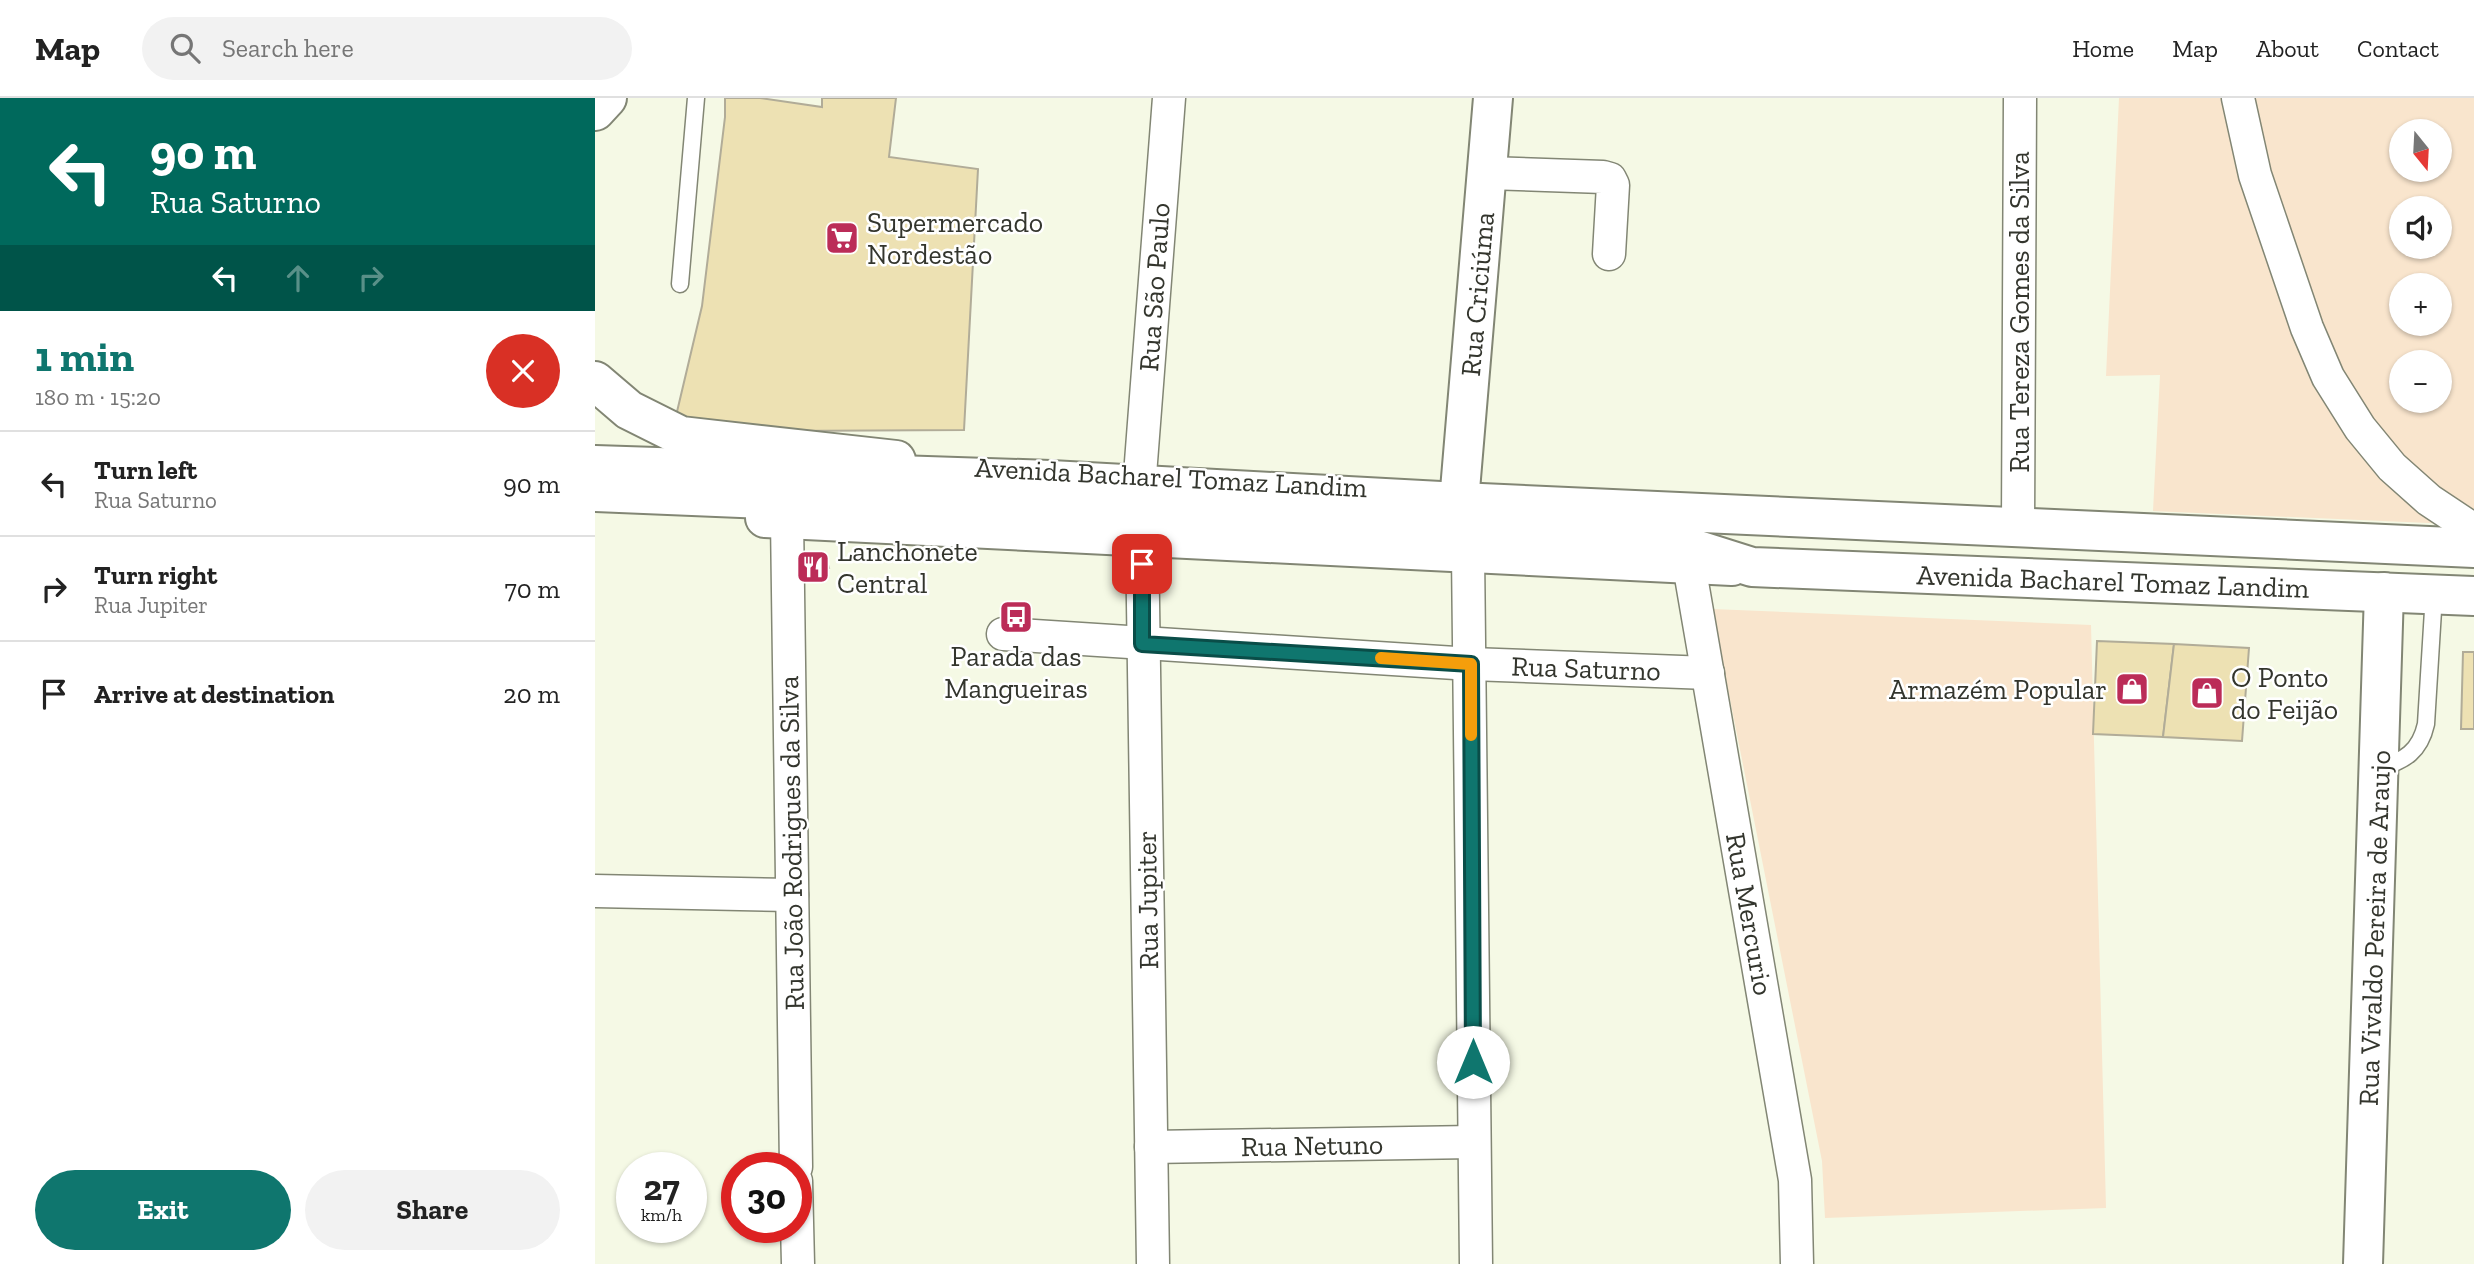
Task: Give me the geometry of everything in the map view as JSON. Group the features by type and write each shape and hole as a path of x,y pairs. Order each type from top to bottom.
{"main road":[{"path":"595,111 607,98"},
{"name":"Rua Criciúma","path":"1463,519 1493,98"},
{"name":"Avenida Bacharel Tomaz Landim","path":"595,381 629,410 681,436 1001,471 1140,475 1463,519 1689,565 2474,596"},
{"name":"Avenida Bacharel Tomaz Landim","path":"595,465 1051,480 1463,519 1676,543 1752,567"},
{"name":"Avenida Bacharel Tomaz Landim","path":"595,492 1035,510 1463,519 1758,516 2474,548"},
{"name":"Avenida Bacharel Tomaz Landim","path":"595,506 787,519 1148,537 1463,519"},
{"name":"Rua Vivaldo Pereira de Araujo","path":"2363,1264 2385,592"}],"street":[{"name":"Rua São Paulo","path":"1140,475 1169,98"},
{"name":"Rua Tereza Gomes da Silva","path":"2018,527 2020,98"},
{"path":"2238,98 2255,175 2307,328 2328,377 2360,428 2392,467 2428,500 2474,530"},
{"path":"1488,173 1610,179 1613,185 1609,254"},
{"name":"Rua João Rodrigues da Silva","path":"787,519 796,1152"},
{"path":"1463,519 1471,664 1476,1264"},
{"name":"Rua Jupiter","path":"1148,537 1142,644 1153,1264"},
{"name":"Rua Mercurio","path":"1689,565 1795,1180 1797,1264"},
{"name":"Rua Saturno","path":"1003,634 1471,664 1709,673"},
{"path":"595,891 792,895"},
{"name":"Rua Netuno","path":"1151,1147 1473,1142"},
{"path":"797,1243 797,1264"}],"lane":[{"path":"680,284 696,98"},
{"path":"2379,768 2397,763 2412,754 2423,738 2434,594"}],"shaded area":[{"path":"2119,98 2474,98 2474,525 2153,511 2160,375 2106,376"},
{"path":"1712,609 2091,625 2106,1208 1825,1218 1822,1161"}],"building":[{"name":"Supermercado Nordestão","path":"725,98 760,98 822,107 822,98 896,98 889,157 978,169 964,430 777,431 676,416 702,306"},
{"name":"Lanchonete Central","path":"825,555 829,568 803,581 797,567"},
{"name":"Armazém Popular","path":"2097,641 2174,644 2163,737 2093,734"},
{"name":"O Ponto do Feijão","path":"2174,644 2249,648 2242,741 2163,737"},
{"path":"2463,652 2474,652 2474,729 2461,729"}],"slow traffic":[{"path":"1381,658 1471,664 1471,735"}],"place":[{"name":"Supermercado Nordestão","path":"842,238"},
{"name":"Lanchonete Central","path":"813,567"},
{"name":"Parada das Mangueiras","path":"1016,617"},
{"name":"Armazém Popular","path":"2132,689"},
{"name":"O Ponto do Feijão","path":"2207,693"}],"route":[{"path":"1142,564 1142,644 1471,664 1473,1062"}]}
